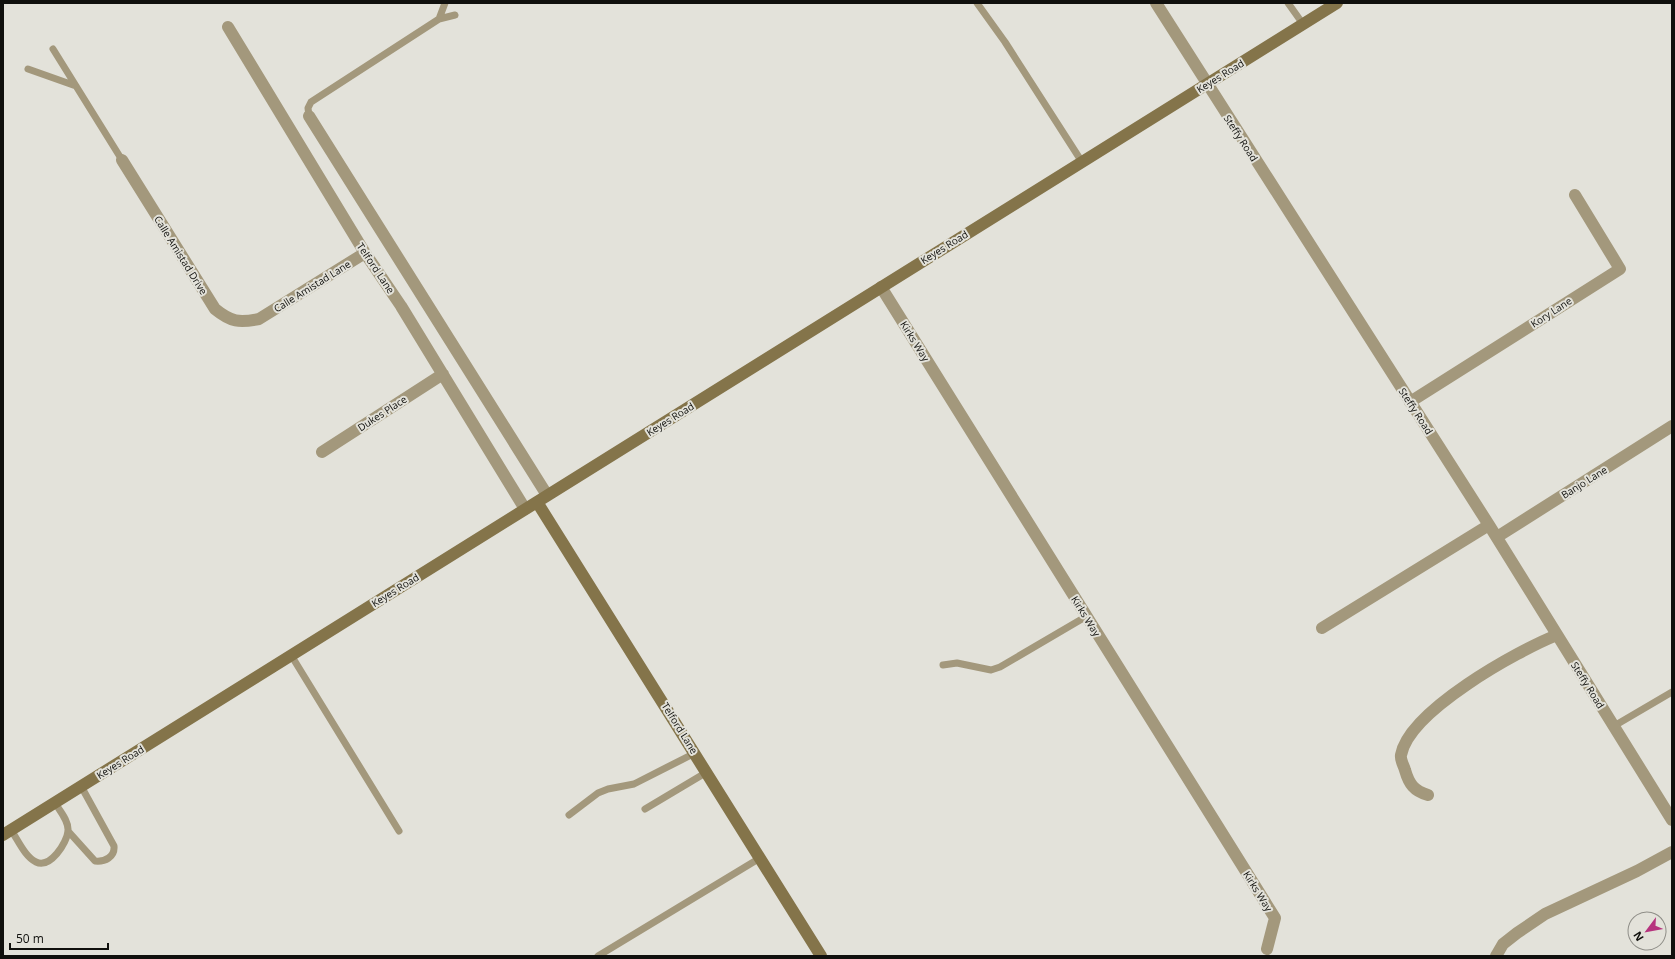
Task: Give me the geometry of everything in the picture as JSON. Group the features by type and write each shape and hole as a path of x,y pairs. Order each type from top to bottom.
{"street":[{"name":"Steffy Road","path":"1156,3 1497,537 1672,820"},
{"name":"Keyes Road","path":"7,833 881,286 1337,3"},
{"name":"Telford Lane","path":"228,27 365,253 401,306 525,509"},
{"name":"Telford Lane","path":"309,116 695,753 821,956"},
{"name":"Calle Amistad Drive","path":"122,160 215,309 226,318 245,322 259,319"},
{"name":"Kory Lane","path":"1410,402 1620,269 1575,196"},
{"name":"Calle Amistad Lane","path":"259,319 365,253"},
{"name":"Kirks Way","path":"881,286 1275,918 1267,949"},
{"name":"Dukes Place","path":"322,452 443,374"},
{"name":"Banjo Lane","path":"1497,537 1672,426"},
{"path":"1322,628 1489,525"},
{"path":"1428,795 1418,792 1409,783 1401,756 1409,736 1444,701 1468,684 1538,642 1557,635"},
{"path":"1496,956 1503,944 1517,932 1545,914 1637,871 1672,852"}],"lane":[{"path":"439,19 445,3"},
{"path":"977,3 1005,42 1082,162"},
{"path":"1288,3 1303,24"},
{"path":"309,116 308,108 312,102 439,19 455,16"},
{"path":"53,49 122,160"},
{"path":"28,69 76,86"},
{"path":"944,665 957,663 991,670 1000,667 1086,616"},
{"path":"291,655 399,831"},
{"path":"1614,726 1672,692"},
{"path":"569,815 598,793 608,789 634,784 695,753"},
{"path":"645,809 707,772"},
{"path":"55,803 66,821 68,831 95,861 101,862 111,858 115,851 114,846 81,786"},
{"path":"7,833 30,858 37,863 44,863 54,858 61,849 68,831"},
{"path":"598,956 760,858"}]}
